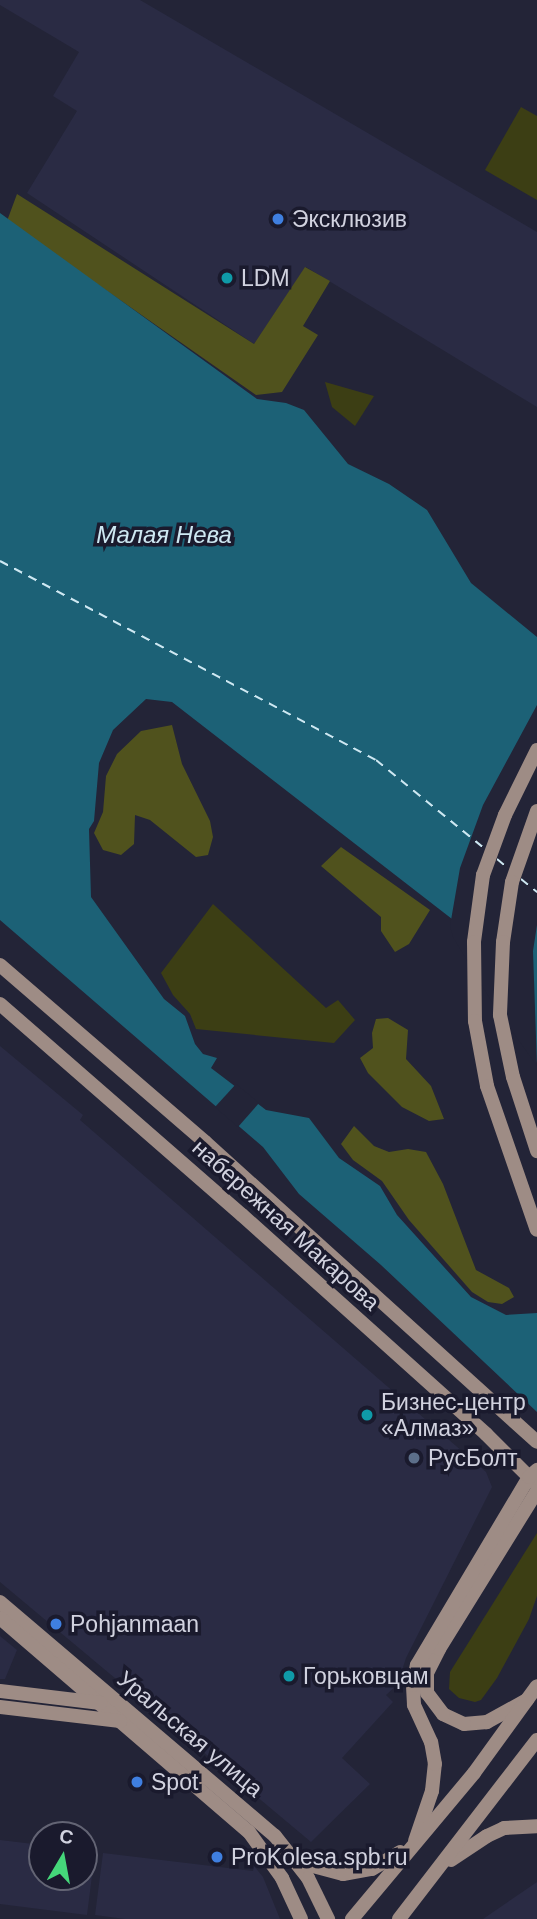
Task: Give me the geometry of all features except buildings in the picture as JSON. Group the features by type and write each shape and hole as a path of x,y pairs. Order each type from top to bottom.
{"main road":[{"path":"537,750 505,815 483,875 474,942 475,1021 487,1086 537,1230"},
{"path":"537,811 512,882 503,942 500,1015 513,1077 537,1151"},
{"name":"набережная Макарова","path":"0,965 72,1026 537,1441"},
{"name":"набережная Макарова","path":"0,1004 534,1477"},
{"path":"284,1846 313,1867 343,1874 372,1869 413,1844 432,1791 435,1764 431,1742 414,1705 413,1685 417,1665 534,1477"},
{"path":"527,1700 487,1722 464,1724 443,1714 427,1693 427,1673 439,1649 537,1491"},
{"path":"521,1517 537,1510"},
{"name":"Уральская улица","path":"0,1602 249,1832 275,1866 301,1919"},
{"name":"Уральская улица","path":"0,1618 99,1702"},
{"path":"52,1697 64,1684 61,1670"},
{"path":"352,1919 474,1773 537,1686"},
{"path":"0,1691 99,1702 126,1718"},
{"path":"0,1706 126,1718"},
{"name":"Уральская улица","path":"126,1718 284,1846 308,1878 328,1919"},
{"path":"398,1919 537,1740"},
{"path":"441,1867 487,1836 505,1829 537,1826"}],"shaded area":[{"path":"0,0 140,0 537,232 537,407 306,267 254,344 27,193 77,111 53,96 79,52 0,5"},
{"path":"17,194 254,344 305,267 330,281 303,326 318,335 282,392 256,395 7,221"},
{"path":"172,725 182,764 210,821 213,837 208,855 196,857 150,820 135,815 134,844 121,855 103,850 94,833 103,812 106,776 117,754 141,731"},
{"path":"341,847 430,910 409,944 395,952 381,931 381,917 321,866"},
{"path":"388,1018 408,1030 406,1059 431,1086 444,1119 429,1121 402,1107 368,1073 360,1058 373,1048 372,1033 376,1019"},
{"path":"0,1046 83,1115 80,1120 486,1472 492,1487 406,1658 397,1685 386,1695 393,1702 342,1758 370,1784 311,1842 0,1582"},
{"path":"354,1126 374,1146 389,1152 408,1149 426,1152 443,1184 476,1270 509,1288 514,1297 502,1304 488,1302 472,1292 409,1220 382,1181 353,1160 341,1144"},
{"path":"0,1636 17,1650 5,1679 0,1679"},
{"path":"0,1840 28,1843 28,1891 90,1891 87,1915 0,1904"},
{"path":"103,1853 253,1871 254,1866 263,1877 280,1919 125,1919 95,1915"},
{"path":"537,1882 537,1919 483,1919"}],"green space":[{"path":"521,107 537,116 537,200 485,170"},
{"path":"325,382 374,396 355,426 332,407"},
{"path":"213,904 326,1008 338,1000 355,1020 334,1043 196,1029 190,1014 173,995 161,973"},
{"path":"537,1533 537,1596 529,1619 497,1678 481,1700 475,1702 459,1698 449,1689 450,1672"}],"water":[{"name":"Малая Нева","path":"0,213 257,399 286,403 304,410 348,464 389,484 427,510 471,583 537,637 537,1063 452,919 172,702 146,699 113,730 99,763 94,821 89,829 91,897 164,999 185,1016 195,1044 203,1054 217,1058 211,1068 266,1110 309,1118 339,1158 380,1186 397,1215 471,1297 506,1315 537,1313 537,1412 381,1265 299,1194 263,1147 0,920"}],"pier":[{"path":"537,705 537,925 533,951 537,1066 493,1004 453,937 450,926 460,868 483,805"},
{"path":"236,1084 259,1103 238,1127 215,1107"}],"ferry route":[{"path":"0,561 376,760 485,849"},
{"path":"497,859 509,869"},
{"path":"521,879 537,892"}],"place":[{"name":"Эксклюзив","path":"278,219"},
{"name":"LDM","path":"227,278"},
{"name":"Бизнес-центр «Алмаз»","path":"367,1415"},
{"name":"РусБолт","path":"414,1458"},
{"name":"Pohjanmaan","path":"56,1624"},
{"name":"Горьковцам","path":"289,1676"},
{"name":"Spot","path":"137,1782"},
{"name":"ProKolesa.spb.ru","path":"217,1857"}]}
